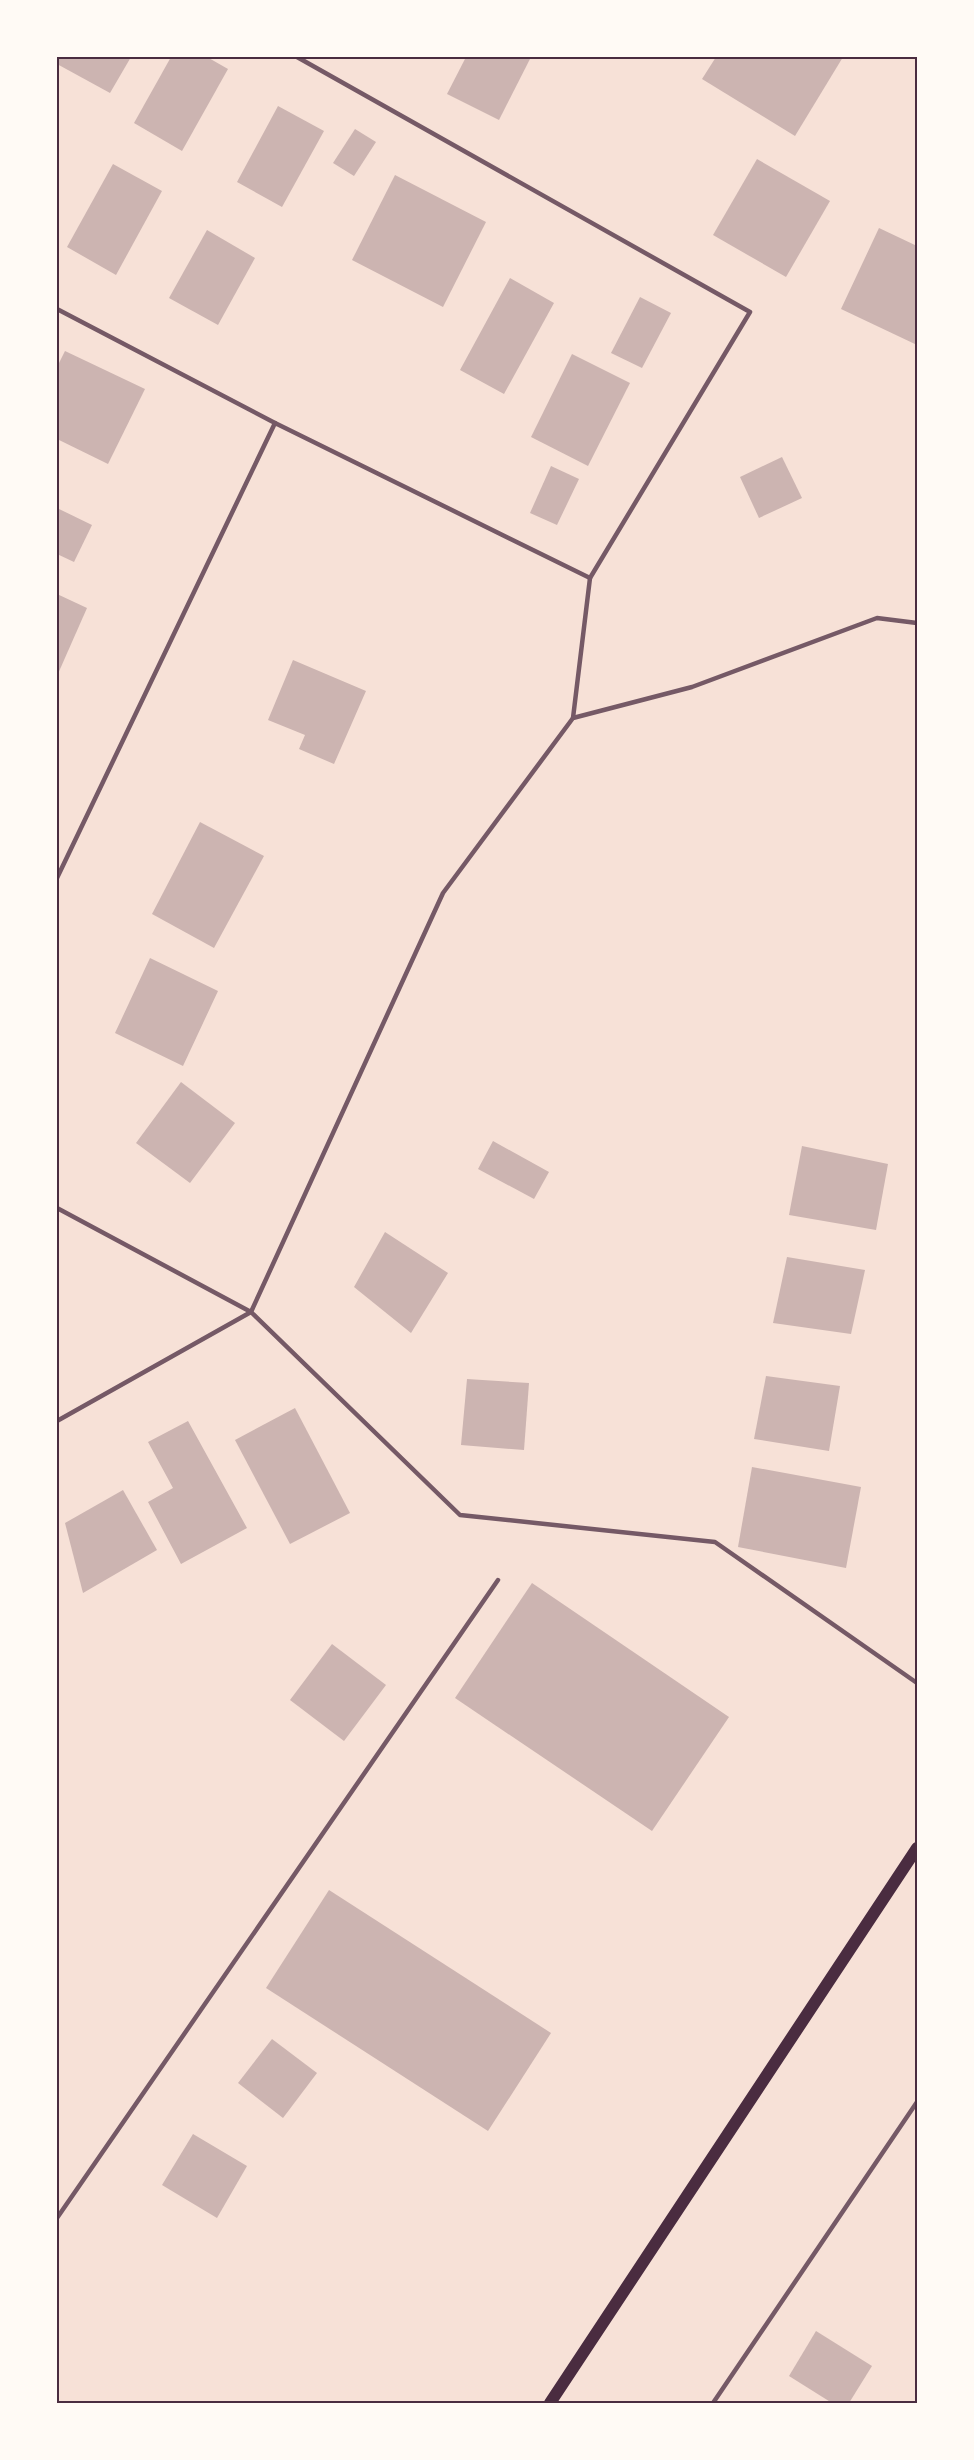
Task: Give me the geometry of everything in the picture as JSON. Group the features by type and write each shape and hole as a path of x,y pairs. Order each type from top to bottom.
{"main road":[{"path":"550,2403 917,1848"}],"lane":[{"path":"57,1421 251,1312 443,893 573,718 590,579 750,312 297,57"},
{"path":"57,309 275,423 590,579"},
{"path":"57,878 275,423"},
{"path":"573,718 692,687 877,618 917,624"},
{"path":"57,1208 251,1312 460,1515 715,1542 917,1683"},
{"path":"57,2218 498,1580"},
{"path":"713,2403 917,2102"}],"building":[{"path":"57,57 131,57 110,93 57,64"},
{"path":"171,57 207,57 228,69 182,151 134,123"},
{"path":"466,57 531,57 499,120 447,94"},
{"path":"716,57 843,57 795,136 702,79"},
{"path":"278,106 324,131 282,207 237,182"},
{"path":"355,129 376,142 354,176 333,163"},
{"path":"757,159 830,201 786,277 713,235"},
{"path":"113,164 162,191 116,275 67,247"},
{"path":"395,175 486,222 443,307 352,260"},
{"path":"879,228 917,246 917,345 841,309"},
{"path":"207,230 255,258 218,325 169,298"},
{"path":"510,278 554,303 504,394 460,370"},
{"path":"640,297 671,313 642,368 611,353"},
{"path":"65,351 145,389 108,464 57,439 57,367"},
{"path":"572,354 630,383 588,466 531,437"},
{"path":"782,457 802,498 759,518 740,477"},
{"path":"551,466 579,479 557,525 530,513"},
{"path":"57,508 92,525 74,562 57,554"},
{"path":"57,594 87,608 57,676"},
{"path":"293,660 366,691 334,764 299,749 305,735 268,720"},
{"path":"200,822 264,856 214,948 152,914"},
{"path":"150,958 218,991 183,1066 115,1033"},
{"path":"181,1082 235,1123 190,1183 136,1143"},
{"path":"493,1141 549,1172 534,1199 478,1169"},
{"path":"802,1146 888,1164 876,1230 789,1215"},
{"path":"385,1232 448,1273 411,1333 354,1287"},
{"path":"787,1257 865,1270 851,1334 773,1323"},
{"path":"766,1376 840,1386 829,1451 754,1439"},
{"path":"467,1379 529,1383 524,1450 461,1445"},
{"path":"295,1408 350,1513 290,1544 235,1440"},
{"path":"188,1421 247,1528 181,1564 148,1502 173,1488 148,1442"},
{"path":"752,1467 861,1487 846,1568 738,1547"},
{"path":"123,1490 157,1550 83,1593 65,1523"},
{"path":"532,1583 729,1717 652,1831 455,1698"},
{"path":"332,1644 386,1685 344,1741 290,1700"},
{"path":"329,1890 551,2033 488,2131 266,1988"},
{"path":"272,2039 317,2073 283,2118 238,2083"},
{"path":"193,2134 247,2166 217,2218 162,2185"},
{"path":"816,2331 872,2366 849,2403 832,2403 789,2376"}]}
